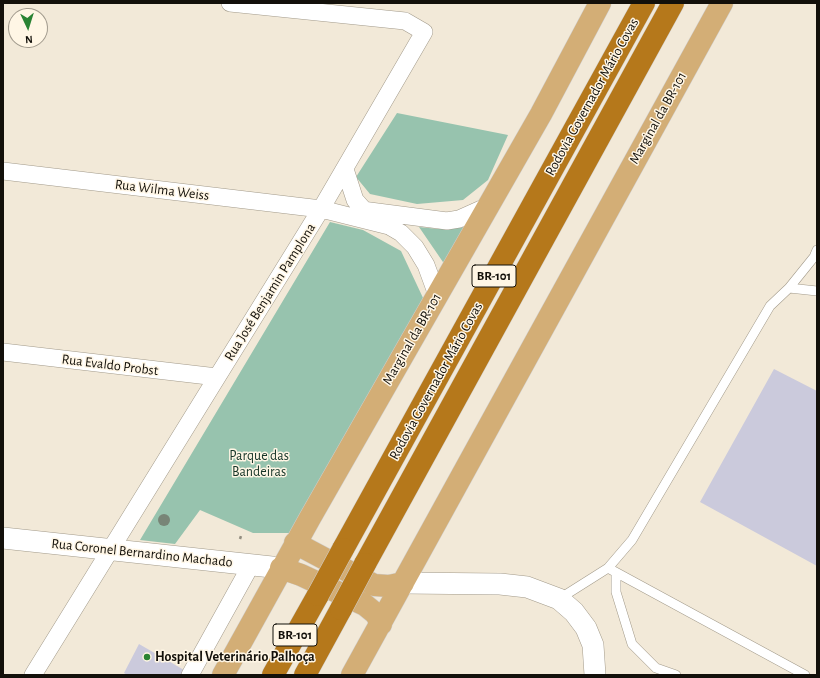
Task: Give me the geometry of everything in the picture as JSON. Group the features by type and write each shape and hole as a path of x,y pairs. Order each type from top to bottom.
{"highway":[{"name":"Rodovia Governador Mário Covas","path":"273,675 644,3"},
{"name":"Rodovia Governador Mário Covas","path":"305,675 673,3"}],"main road":[{"name":"Marginal da BR-101","path":"223,675 295,543 553,93 600,3"},
{"name":"Marginal da BR-101","path":"352,675 722,3"},
{"path":"295,543 374,585 389,586 403,584"},
{"path":"281,568 301,575 365,605 376,614 381,624"}],"street":[{"name":"Rua José Benjamin Pamplona","path":"33,675 322,209 424,32 405,21 230,3"},
{"path":"344,169 356,200 364,210"},
{"name":"Rua Wilma Weiss","path":"3,171 322,209"},
{"path":"322,209 364,210 447,221 459,219 488,206"},
{"path":"322,209 389,226 401,233 415,247 426,265 437,295"},
{"name":"Rua Evaldo Probst","path":"3,352 217,377"},
{"name":"Rua Coronel Bernardino Machado","path":"3,538 281,568"},
{"path":"190,675 250,565"},
{"path":"403,584 500,584 527,587 559,598 574,612 586,628 593,645 595,675"}],"lane":[{"path":"559,598 612,571 632,540 770,306 789,288 814,257 817,250"},
{"path":"789,288 817,291"},
{"path":"612,571 616,592 632,644 656,668 676,675"},
{"path":"612,571 805,675"}],"green space":[{"path":"397,113 508,135 488,180 463,200 417,204 370,194 356,177"},
{"name":"Parque das Bandeiras","path":"330,222 363,230 401,251 424,300 292,533 253,533 200,510 175,544 140,540"},
{"path":"419,227 438,229 465,227 445,265"}],"building":[{"path":"774,369 817,391 817,566 700,502"},
{"name":"Hospital Veterinário Palhoça","path":"139,644 184,670 181,675 127,675 124,673"}],"place":[{"name":"Hospital Veterinário Palhoça","path":"147,657"}]}
